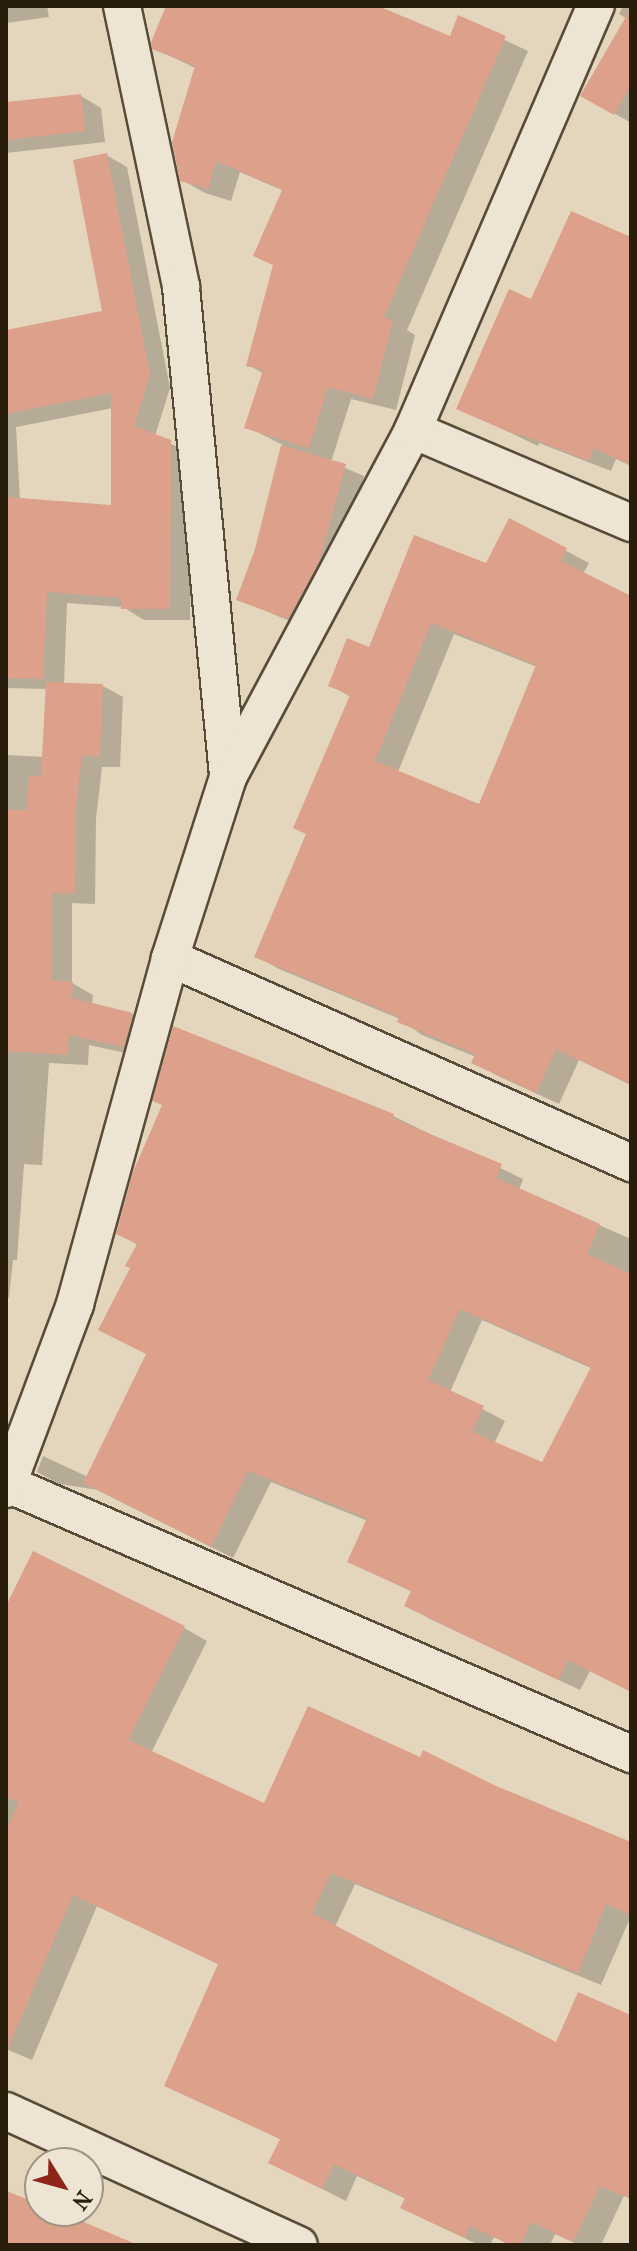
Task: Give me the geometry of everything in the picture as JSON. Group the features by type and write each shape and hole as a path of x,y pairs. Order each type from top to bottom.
{"street":[{"path":"122,6 181,287 228,777"},
{"path":"596,6 413,430 228,777 170,958 75,1304 8,1487 631,1754"},
{"path":"413,430 631,523"},
{"path":"170,958 631,1163"},
{"path":"6,2111 299,2245"}],"building":[{"path":"166,6 378,6 450,36 458,15 506,36 384,317 393,320 373,399 328,387 309,448 244,428 263,370 246,366 273,265 253,256 282,190 216,161 208,189 180,181 172,142 195,66 152,49 151,42"},
{"path":"631,8 631,86 614,115 580,96"},
{"path":"81,94 85,131 6,140 6,102"},
{"path":"107,153 150,375 134,426 171,440 170,609 121,609 121,598 47,592 43,679 6,678 6,497 111,505 111,393 6,414 6,330 102,311 73,160"},
{"path":"571,211 631,237 631,465 594,448 589,461 456,409 509,289 531,299"},
{"path":"281,445 346,464 319,562 288,619 236,600 255,549"},
{"path":"509,518 567,548 561,561 631,596 631,1085 556,1049 536,1093 471,1063 475,1054 397,1022 399,1017 254,957 306,834 293,828 350,695 328,686 347,638 369,647 414,535 486,563","holes":["431,623 536,665 479,804 375,761"]},
{"path":"46,682 103,684 100,757 82,756 76,806 75,893 52,893 52,980 73,982 72,998 133,1013 124,1047 69,1035 67,1055 6,1051 6,810 27,810 29,775 41,776"},
{"path":"173,1026 394,1114 392,1118 502,1164 496,1178 600,1224 587,1254 631,1274 631,1692 568,1660 558,1680 404,1606 411,1591 347,1562 367,1518 248,1471 211,1547 83,1483 146,1354 98,1330 130,1268 125,1266 137,1244 116,1234 133,1172 162,1105 152,1101","holes":["460,1309 591,1367 542,1462 472,1432 484,1406 428,1380"]},
{"path":"33,1551 185,1626 128,1740 264,1803 308,1706 420,1757 423,1750 494,1785 631,1842 631,1915 606,1904 578,1973 331,1873 312,1913 556,2042 578,1992 631,2015 631,2199 600,2186 573,2242 531,2222 521,2245 511,2245 470,2226 465,2238 400,2208 405,2198 334,2164 322,2189 268,2163 280,2139 164,2086 218,1964 73,1895 6,2053 6,1832 19,1802 6,1797 6,1606"},
{"path":"6,2191 24,2198 24,2227 96,2227 138,2245 6,2245"}]}
